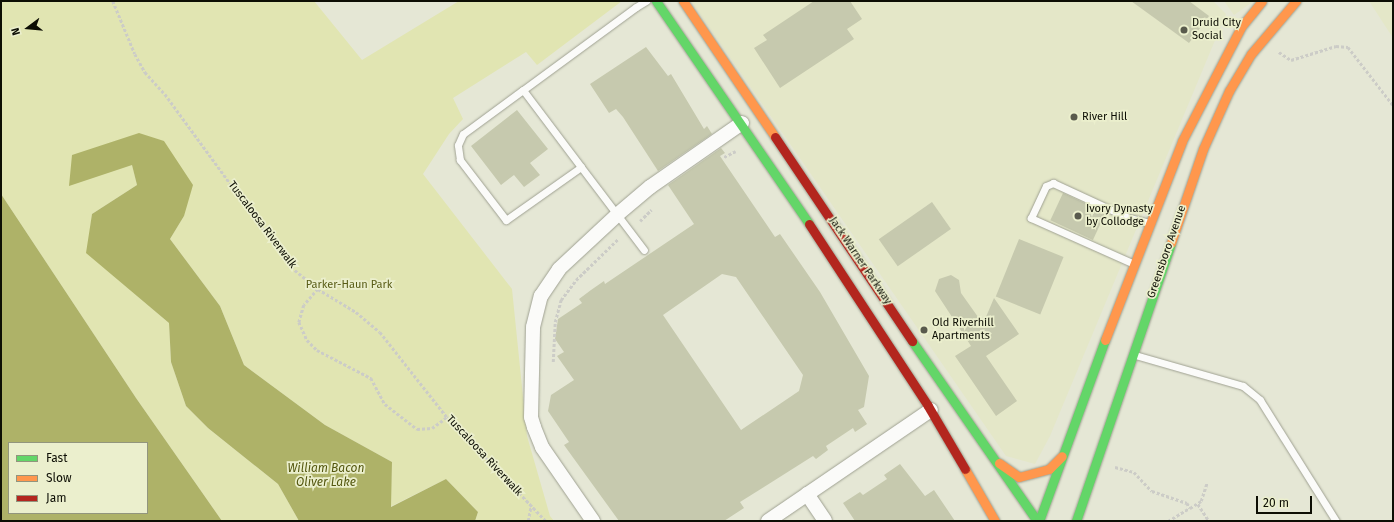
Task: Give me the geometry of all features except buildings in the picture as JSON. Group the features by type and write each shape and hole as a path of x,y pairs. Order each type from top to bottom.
{"main road":[{"name":"Jack Warner Parkway","path":"656,1 742,123 931,410 995,521"},
{"name":"Jack Warner Parkway","path":"683,1 992,458 1038,521"},
{"path":"1038,521 1149,223 1182,140 1211,80 1241,27 1262,1"},
{"name":"Greensboro Avenue","path":"1076,521 1203,149 1229,91 1251,54 1296,1"},
{"path":"992,458 1019,477 1049,469 1062,456"}],"street":[{"path":"593,521 542,448 531,417 533,327 541,296 559,269 618,214 650,187 742,123"},
{"path":"768,521 931,410"},
{"path":"807,494 825,521"}],"lane":[{"path":"581,167 506,220 460,160 458,145 463,134 646,1"},
{"path":"522,90 644,250"},
{"path":"1134,264 1031,218 1046,186 1053,183 1129,218 1149,223"},
{"path":"1132,354 1243,386 1260,400 1336,521"}],"path":[{"name":"Tuscaloosa Riverwalk","path":"114,1 134,54 145,72 165,94 291,267 318,289 356,312 380,332 447,417 546,521"},
{"path":"1277,50 1291,60 1336,46 1348,47 1393,105"},
{"path":"553,362 555,322 561,300 576,280 618,239"},
{"path":"318,289 304,305 299,322 307,340 317,350 371,378 385,404 417,430 432,428 447,417"},
{"path":"1115,467 1134,472 1152,491 1188,503 1190,508"},
{"path":"1168,521 1198,504 1207,483"},
{"path":"1198,504 1209,521"},
{"path":"528,521 532,506"}],"shaded area":[{"path":"691,1 1213,1 1226,14 1050,436 1035,464 1006,456"},
{"path":"1224,1 1254,1 1234,15"},
{"path":"1369,1 1393,1 1393,38"}],"green space":[{"name":"Parker-Haun Park","path":"1,1 314,1 362,60 459,1 622,1 537,65 526,52 453,98 463,119 449,134 423,174 512,289 527,436 550,516 554,521 475,521 478,512 446,479 390,507 392,462 325,425 244,365 220,306 170,239 184,216 164,141 69,185 132,164 137,185 92,214 87,253 169,323 171,362 186,406 208,428 278,484 299,521 222,521 136,398 1,194"}],"water":[{"name":"William Bacon Oliver Lake","path":"139,133 164,141 193,185 184,216 170,239 220,306 244,365 325,425 392,462 391,507 446,479 478,512 475,521 299,521 278,484 208,428 186,406 171,362 169,323 86,253 92,214 137,185 132,165 69,186 72,155"},
{"path":"1,194 136,398 222,521 1,521"}],"traffic: fast":[{"path":"656,1 809,224"},
{"path":"1076,521 1171,243"},
{"path":"1039,521 1105,340"},
{"path":"912,341 1037,521"}],"traffic: slow":[{"path":"683,1 775,137"},
{"path":"1105,340 1182,141 1241,27 1262,1"},
{"path":"1171,243 1203,149 1229,91 1251,54 1296,1"},
{"path":"999,463 1019,477 1049,469 1062,456"},
{"path":"965,469 995,521"}],"traffic: jam":[{"path":"775,137 912,341"},
{"path":"809,224 928,406 965,469"}],"place":[{"name":"Druid City Social","path":"1184,30"},
{"name":"River Hill","path":"1074,117"},
{"name":"Ivory Dynasty by Collodge","path":"1078,216"},
{"name":"Old Riverhill Apartments","path":"924,330"}]}
